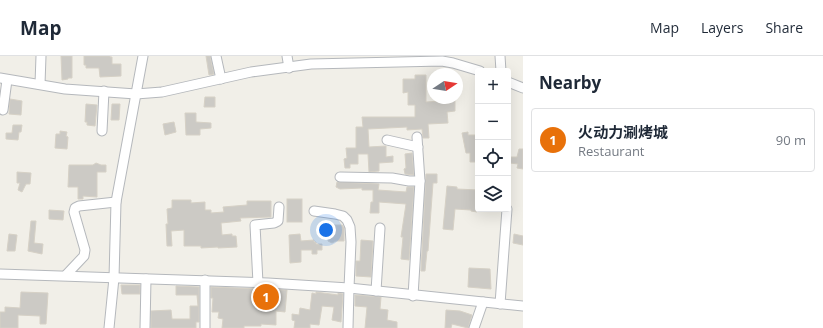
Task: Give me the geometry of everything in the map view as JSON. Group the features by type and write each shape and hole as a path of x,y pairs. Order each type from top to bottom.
{"street":[{"path":"40,84 41,56"},
{"path":"109,328 114,278 116,202 143,56"},
{"path":"216,56 221,79"},
{"path":"287,56 289,68"},
{"path":"500,56 501,68"},
{"path":"3,110 3,79 65,89 136,94 162,92 251,72 342,60 402,59 442,61 475,70"},
{"path":"511,83 523,88"},
{"path":"102,131 104,91"},
{"path":"413,296 420,181 417,137"},
{"path":"387,140 418,147"},
{"path":"340,177 392,178 408,181 420,181"},
{"path":"66,275 84,256 85,250 74,208 79,206 116,202"},
{"path":"258,283 255,225 274,223 278,221 279,207"},
{"path":"314,211 343,216 347,220 350,227 351,242 348,288 348,328"},
{"path":"500,304 507,212"},
{"path":"376,291 380,228"},
{"path":"0,274 205,280 348,288 413,296 523,306"},
{"path":"145,328 146,279"},
{"path":"205,280 205,328"},
{"path":"474,328 483,302"}],"building":[{"path":"61,56 72,56 72,78 62,80"},
{"path":"84,56 112,57 112,64 121,64 121,76 100,77 99,68 86,68 86,65 84,65"},
{"path":"206,56 210,56 214,74 209,75"},
{"path":"415,75 426,75 427,104 455,104 455,111 447,112 448,123 428,124 429,138 423,138 422,129 407,130 407,127 368,129 369,147 386,146 386,157 393,156 393,162 379,163 379,171 369,172 368,154 358,154 358,164 350,164 350,168 345,168 344,159 347,158 346,148 356,148 356,127 363,127 362,117 415,117 415,105 408,105 408,92 403,93 403,79 415,79"},
{"path":"205,97 215,97 215,107 204,107"},
{"path":"10,99 22,101 21,115 9,114"},
{"path":"86,104 97,105 95,126 87,125 87,122 85,122"},
{"path":"112,104 120,104 119,120 111,120"},
{"path":"185,113 196,113 196,122 211,123 211,128 200,129 200,135 186,135"},
{"path":"174,122 176,132 165,135 163,124"},
{"path":"13,125 22,125 18,140 6,139 6,133 12,133"},
{"path":"60,131 67,132 67,149 55,148 56,134 60,134"},
{"path":"468,132 468,135 475,135 475,162 470,162 470,153 466,153 462,133"},
{"path":"519,149 523,149 523,169 517,168 518,164 511,163 511,157 517,157"},
{"path":"412,153 414,175 405,174 405,154"},
{"path":"96,163 106,165 106,172 97,172 97,197 83,196 83,199 78,199 78,187 68,187 69,165 93,165"},
{"path":"17,172 31,173 30,184 26,184 22,192 18,190 20,183 17,183"},
{"path":"426,174 437,174 437,183 433,183 425,271 421,271"},
{"path":"337,182 379,184 378,190 406,192 407,187 414,187 409,260 401,259 403,237 401,237 406,204 379,202 379,213 370,213 371,202 373,202 373,190 362,190 362,188 340,189 336,187"},
{"path":"447,186 457,187 457,189 475,190 475,212 455,209 453,230 443,229"},
{"path":"287,199 302,199 302,222 287,222"},
{"path":"172,200 191,200 191,203 205,202 205,210 211,210 211,213 224,212 223,207 247,205 247,201 271,201 271,217 240,218 241,221 221,223 222,235 232,234 232,236 236,236 237,247 201,248 201,246 184,246 184,230 171,231 172,246 167,246 167,209 172,208"},
{"path":"49,210 64,211 63,220 49,219"},
{"path":"31,221 36,221 34,243 43,244 42,254 28,251"},
{"path":"342,225 344,228 344,241 336,241 332,243 328,241 329,226"},
{"path":"9,234 17,235 15,251 7,251"},
{"path":"300,234 301,241 314,240 316,244 322,244 322,250 317,250 317,254 312,254 312,250 301,250 301,262 290,263 289,235"},
{"path":"514,234 523,236 523,245 513,243"},
{"path":"361,240 373,241 371,277 356,276 356,261 360,261"},
{"path":"469,268 490,269 491,289 468,287"},
{"path":"121,285 140,285 140,294 122,294"},
{"path":"176,286 199,287 199,322 196,322 196,328 151,328 151,311 171,310 172,319 190,319 190,306 198,306 197,295 176,295"},
{"path":"211,287 287,290 285,312 276,311 276,325 261,324 261,326 244,326 244,328 222,328 223,319 218,318 219,312 212,312 213,298 211,298"},
{"path":"21,292 48,293 46,324 40,324 40,316 18,315 18,328 0,328 0,312 5,312 5,307 20,308"},
{"path":"316,292 338,295 338,293 343,294 341,322 332,320 334,307 322,306 319,325 310,324 310,328 294,328 295,321 292,320 292,314 299,315 300,308 310,310 312,293 316,294"},
{"path":"355,295 381,297 380,309 388,310 387,320 397,322 397,328 365,328 367,307 355,306"},
{"path":"446,310 460,311 472,315 468,328 452,324 451,328 445,328"}],"place":[{"name":"火动力涮烤城","path":"266,297"}]}
